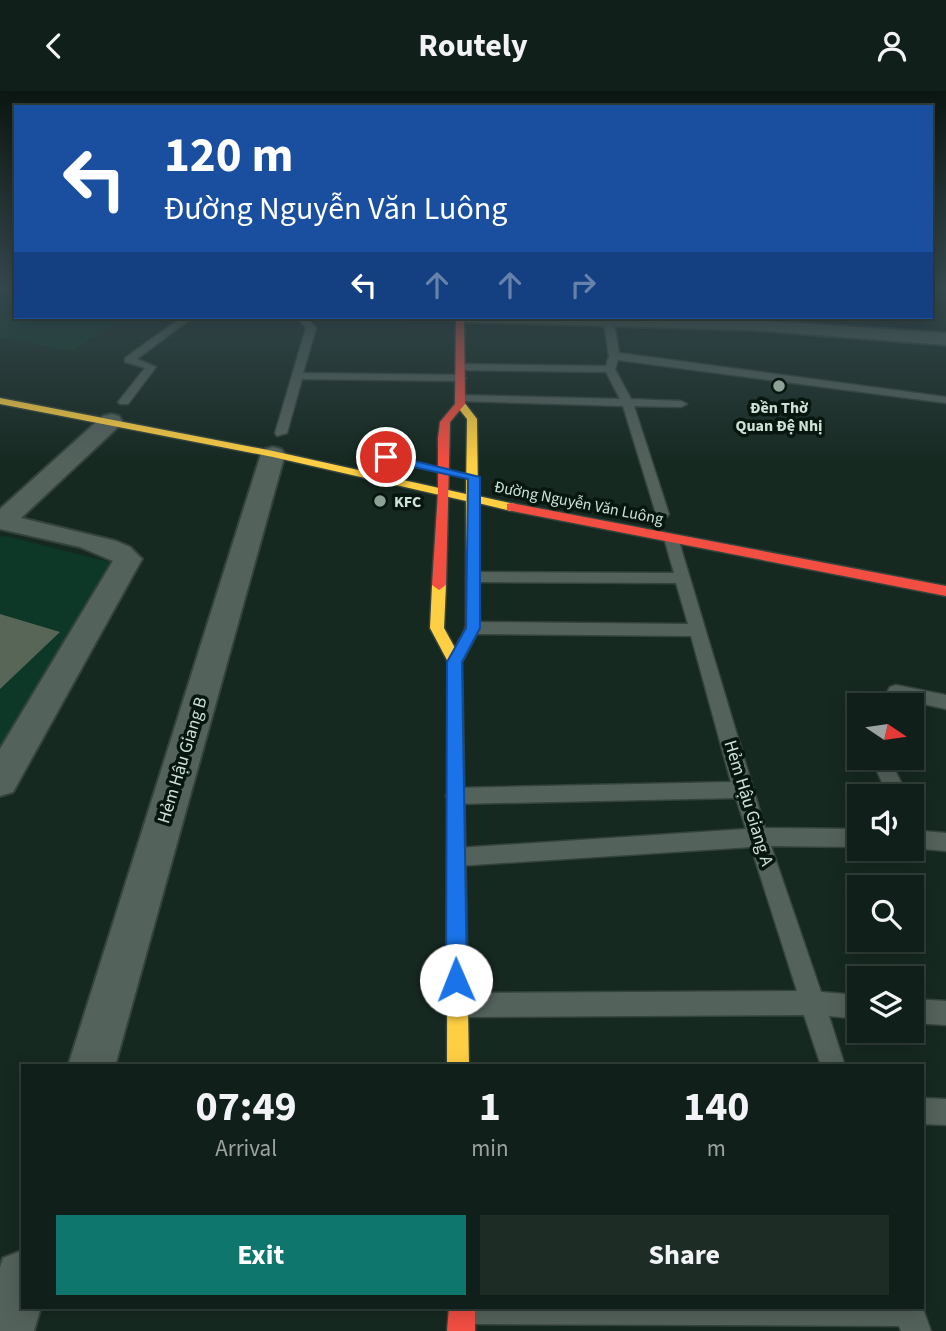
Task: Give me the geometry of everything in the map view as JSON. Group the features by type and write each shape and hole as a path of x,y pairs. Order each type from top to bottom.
{"main road":[{"path":"455,662 473,628 474,500 481,478 472,419 461,401 461,347"},
{"name":"Đường Nguyễn Văn Luông","path":"0,401 121,407 279,438 474,500 946,591"},
{"path":"458,1064 455,662 437,628 444,492 437,469 445,422 461,401"},
{"name":"Đường Nguyễn Văn Luông","path":"437,469 481,478"}],"street":[{"path":"1,521 121,407"},
{"name":"Hẻm Hậu Giang B","path":"92,1064 279,438"},
{"path":"0,781 128,559 123,552 103,546 1,521"},
{"path":"5,1331 21,1284"}],"lane":[{"path":"121,407 151,367 129,360 147,347"},
{"name":"Hẻm Hậu Giang B","path":"279,438 306,347"},
{"path":"612,347 614,356 610,369 628,404 662,514"},
{"path":"614,356 946,400"},
{"path":"299,376 610,369"},
{"path":"461,401 681,404"},
{"name":"Hẻm Hậu Giang A","path":"671,538 743,790 832,1064"},
{"path":"473,577 683,578"},
{"path":"473,628 698,630"},
{"path":"896,692 946,702"},
{"path":"456,796 743,790"},
{"path":"455,857 760,837 847,838"},
{"path":"924,837 946,842"},
{"path":"457,1005 811,1003 847,1006"},
{"path":"924,1012 946,1013"},
{"path":"924,1111 946,1112"},
{"path":"462,1316 911,1316"}],"shaded area":[{"path":"49,347 79,347 72,351"},
{"path":"6,536 113,563 109,575 0,748 0,537"}],"building":[{"path":"0,614 60,632 0,689"}],"traffic: slow":[{"path":"0,401 273,454 511,507"},
{"path":"455,662 473,628 472,419 460,404"},
{"path":"439,585 437,628 455,662 458,1064"}],"traffic: jam":[{"path":"439,585 444,492 443,438 445,422 460,404 460,347"},
{"path":"511,507 946,591"},
{"path":"461,1331 462,1309"}],"place":[{"name":"Đền Thờ Quan Đệ Nhị","path":"779,386"},
{"name":"KFC","path":"380,501"}],"route":[{"path":"386,457 474,477 473,628 455,662 456,980"}]}
